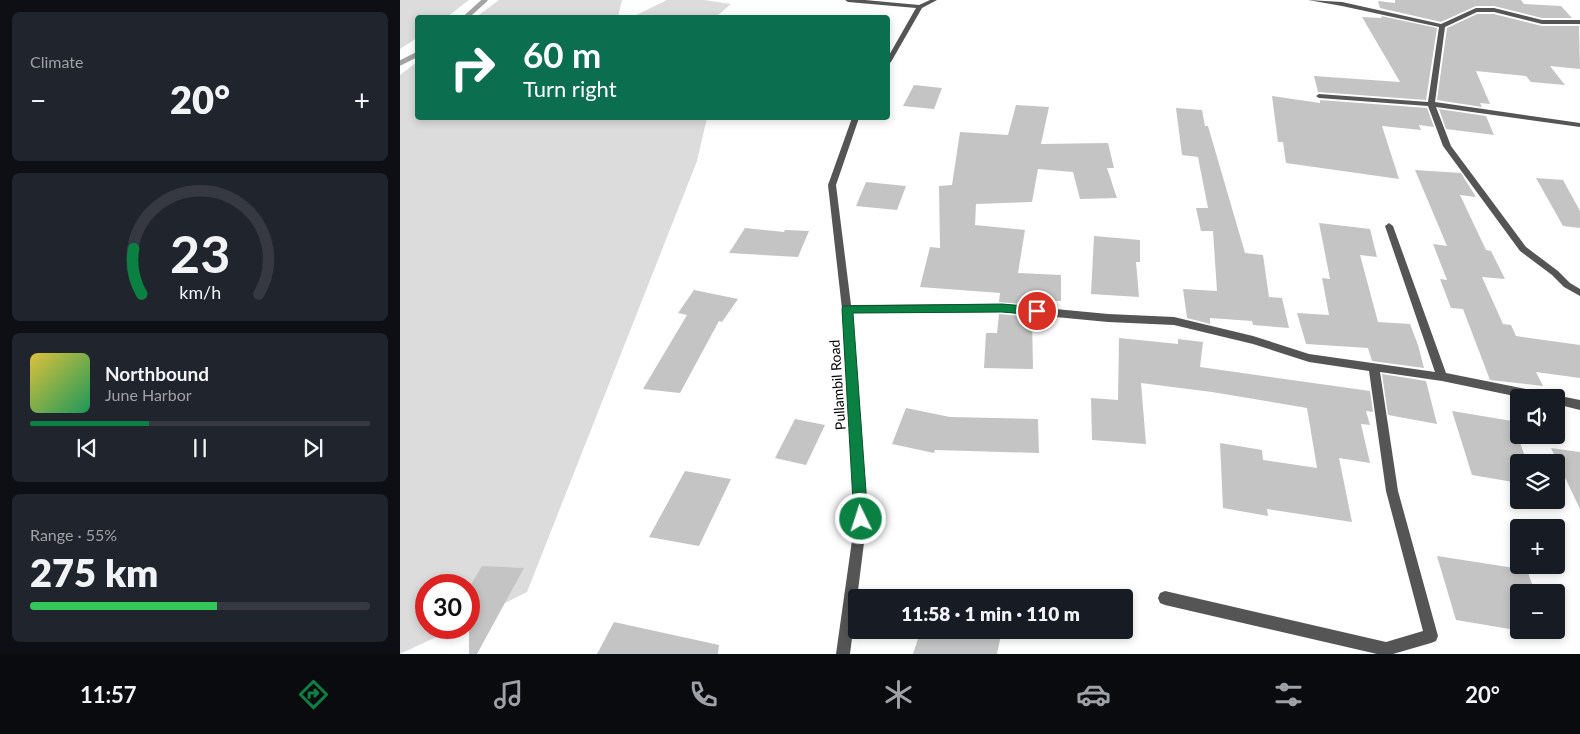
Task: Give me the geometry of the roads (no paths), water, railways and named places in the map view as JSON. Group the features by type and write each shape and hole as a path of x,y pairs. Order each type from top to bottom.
{"street":[{"path":"848,0 920,7 934,0"},
{"path":"1311,0 1342,4 1442,26 1476,10 1492,7 1542,22 1580,22"},
{"path":"890,59 920,7"},
{"path":"1442,26 1431,104 1447,146 1522,249 1580,293"},
{"path":"1319,96 1431,104 1580,125"},
{"name":"Pullambil Road","path":"843,654 861,519 847,309 832,185 854,120"},
{"path":"1389,226 1442,377"},
{"path":"847,309 1002,308 1108,318 1174,321 1253,340 1309,358 1442,377 1510,390"},
{"path":"1165,598 1386,649 1431,636 1392,490 1374,367"},
{"path":"1565,401 1580,405"}],"waterway":[{"path":"468,15 485,0"},
{"path":"400,63 415,56"}]}
